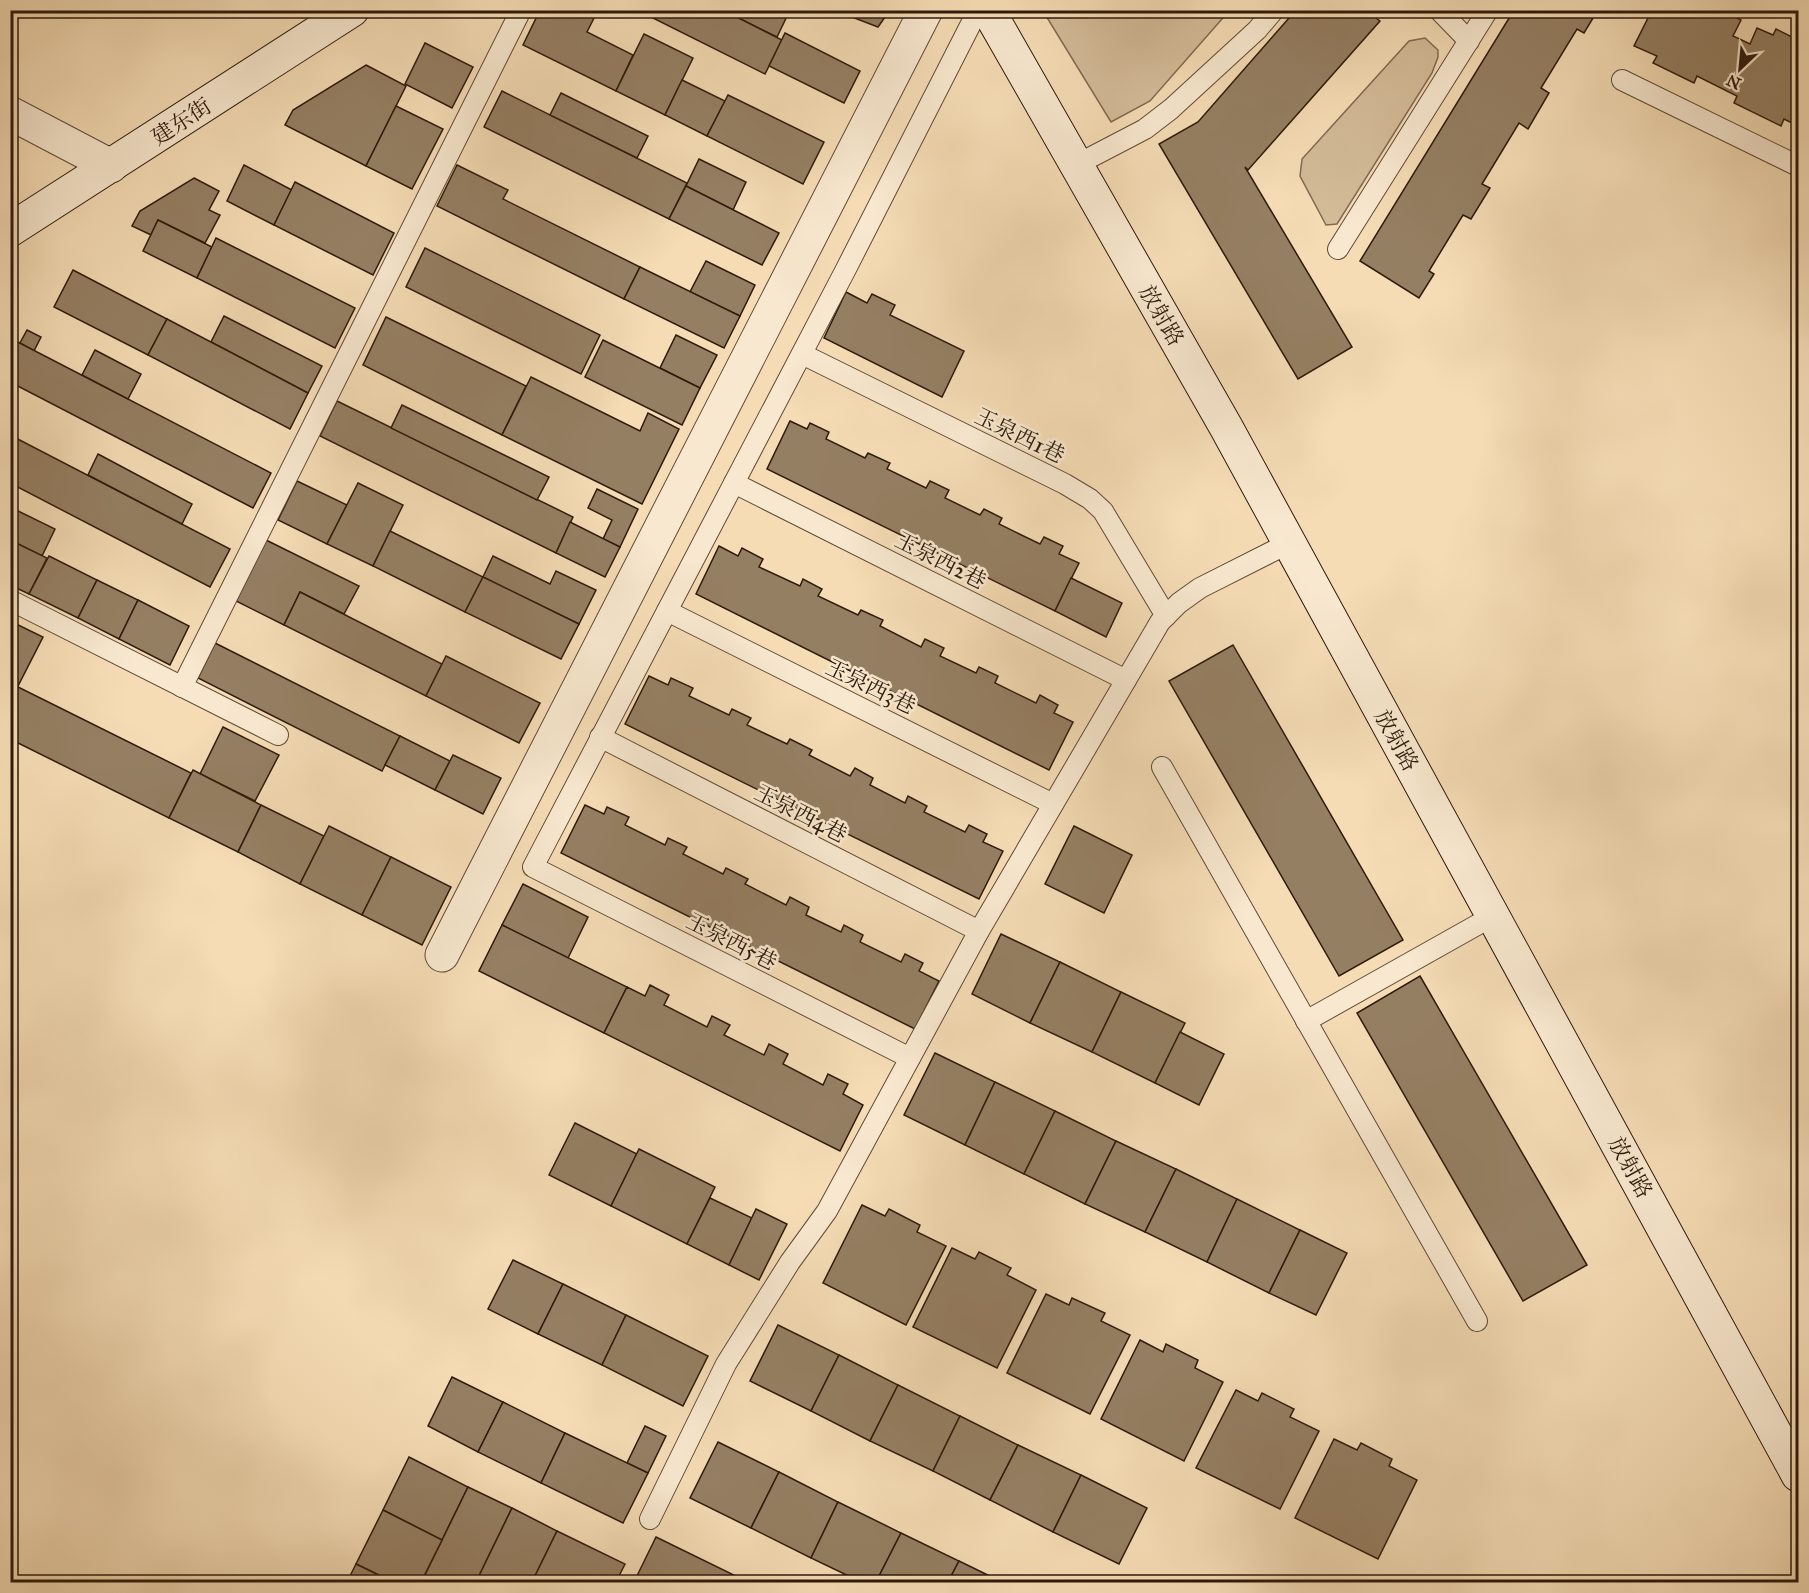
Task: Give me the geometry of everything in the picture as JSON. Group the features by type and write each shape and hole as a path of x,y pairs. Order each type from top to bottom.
{"street":[{"name":"建东街","path":"10,230 352,10"},
{"path":"442,956 926,10"},
{"name":"放射路","path":"988,10 1226,427 1798,1475"},
{"path":"10,113 111,166"}],"lane":[{"path":"182,687 521,10"},
{"path":"600,737 802,354 978,10"},
{"path":"1076,165 1145,129 1171,109 1257,30 1274,10"},
{"path":"1439,10 1469,40"},
{"path":"1338,249 1488,10"},
{"path":"1622,80 1798,166"},
{"name":"玉泉西1巷","path":"802,354 1065,484 1090,499 1102,511 1166,616"},
{"name":"玉泉西2巷","path":"734,483 1126,680"},
{"path":"650,1519 726,1364 790,1262 827,1211 979,931 1160,622 1179,603 1200,588 1289,543"},
{"path":"10,600 278,735"},
{"name":"玉泉西3巷","path":"666,611 1053,804"},
{"name":"玉泉西5巷","path":"600,737 532,867 910,1058"},
{"name":"玉泉西4巷","path":"600,737 979,931"},
{"path":"1162,767 1477,1321"},
{"path":"1306,1021 1493,915"}],"shaded area":[{"path":"1043,11 1229,11 1150,101 1111,122"},
{"path":"1425,38 1438,50 1432,73 1337,224 1326,225 1300,176 1302,159 1409,41"}],"building":[{"path":"540,10 585,10 595,16 587,32 633,55 616,91 523,45"},
{"path":"637,10 723,10 782,40 765,74"},
{"path":"723,10 790,10 777,37"},
{"path":"846,10 890,10 878,27 849,16"},
{"path":"1296,10 1375,10 1372,15 1380,21 1248,170 1245,167 1352,347 1298,379 1159,144 1198,122"},
{"path":"1514,10 1593,10 1596,13 1584,33 1577,29 1541,88 1549,93 1528,129 1519,123 1482,184 1490,188 1471,219 1463,215 1429,271 1434,274 1419,298 1360,261"},
{"path":"1652,10 1723,10 1741,20 1733,36 1750,44 1757,28 1773,35 1776,29 1798,40 1798,126 1784,119 1781,126 1734,103 1737,96 1697,76 1694,83 1653,63 1657,56 1634,46"},
{"path":"785,33 860,71 844,103 769,66"},
{"path":"644,34 693,58 665,115 616,91"},
{"path":"425,43 473,67 452,108 405,84"},
{"path":"366,65 406,86 366,166 285,125 293,110"},
{"path":"682,80 725,101 707,136 665,115"},
{"path":"502,91 687,183 669,219 484,127"},
{"path":"561,93 648,136 637,158 550,115"},
{"path":"728,95 824,142 803,184 707,136"},
{"path":"396,106 443,129 412,189 366,166"},
{"path":"699,159 746,182 733,210 686,186"},
{"path":"244,165 292,190 274,225 227,201"},
{"path":"457,165 508,190 503,199 640,267 624,299 437,206"},
{"path":"194,178 219,191 209,210 220,215 205,243 158,220 151,235 132,226 140,211"},
{"path":"295,182 394,233 373,275 274,225"},
{"path":"686,186 779,233 762,265 669,219"},
{"path":"158,220 212,247 197,278 143,251"},
{"path":"216,238 355,308 335,348 197,278"},
{"path":"425,248 600,335 581,374 406,287"},
{"path":"706,261 755,285 740,316 690,292"},
{"path":"640,267 740,316 724,348 624,299"},
{"path":"73,270 167,319 148,355 54,307"},
{"path":"846,292 867,303 872,294 895,305 890,315 964,351 942,397 824,338"},
{"path":"224,316 322,366 308,393 211,342"},
{"path":"386,317 526,386 502,435 363,365"},
{"path":"167,319 308,393 290,429 148,355"},
{"path":"27,330 41,337 34,351 20,343"},
{"path":"676,335 717,355 700,388 660,368"},
{"path":"10,338 271,473 253,508 10,382"},
{"path":"603,340 700,388 682,425 585,377"},
{"path":"95,350 141,374 128,399 82,375"},
{"path":"531,377 640,431 648,413 679,429 642,504 502,435"},
{"path":"337,401 573,517 556,553 320,436"},
{"path":"402,405 549,477 537,500 391,428"},
{"path":"790,421 807,429 810,423 829,432 826,439 865,458 868,453 890,463 887,469 926,488 930,481 949,490 945,498 980,515 984,509 1002,518 999,524 1040,544 1044,537 1063,546 1059,554 1079,563 1055,611 767,469"},
{"path":"10,435 230,549 210,587 10,483"},
{"path":"98,454 192,504 182,524 88,475"},
{"path":"297,481 347,505 327,544 278,520"},
{"path":"358,483 403,505 373,566 327,544"},
{"path":"597,489 638,509 620,547 603,539 612,520 588,508"},
{"path":"14,509 55,529 42,556 10,540 10,516"},
{"path":"570,522 620,547 605,577 556,553"},
{"path":"390,531 483,577 465,612 373,566"},
{"path":"10,540 47,558 29,594 10,585"},
{"path":"266,540 359,586 344,614 300,592 284,625 236,601"},
{"path":"719,546 738,556 742,548 763,559 759,567 800,586 803,579 822,589 818,596 858,615 861,610 883,620 880,626 921,647 925,639 944,648 940,656 976,673 979,667 998,676 995,683 1036,703 1040,695 1058,705 1054,713 1073,722 1049,770 696,594"},
{"path":"49,556 97,580 78,618 29,594"},
{"path":"493,556 550,584 556,571 596,590 579,624 483,577"},
{"path":"483,577 579,624 561,659 465,612"},
{"path":"1071,578 1122,603 1106,637 1055,611"},
{"path":"97,580 138,600 119,639 78,618"},
{"path":"300,592 442,664 426,696 284,625"},
{"path":"138,600 189,626 170,665 119,639"},
{"path":"10,621 43,637 18,686 10,683"},
{"path":"215,643 400,736 382,771 198,678"},
{"path":"1233,645 1403,940 1339,976 1169,681"},
{"path":"446,656 540,703 519,743 426,696"},
{"path":"649,676 668,685 671,678 693,688 689,696 729,715 732,709 751,718 747,725 787,744 790,739 812,750 809,755 850,776 855,768 873,778 870,785 905,803 908,796 927,806 924,812 965,832 969,825 987,834 983,842 1003,851 979,899 625,724"},
{"path":"10,683 191,773 169,818 10,739"},
{"path":"223,727 279,755 255,801 200,774"},
{"path":"400,736 450,761 435,790 385,765"},
{"path":"453,755 501,778 483,814 435,790"},
{"path":"193,770 261,805 238,852 169,818"},
{"path":"261,805 324,836 300,884 238,852"},
{"path":"585,805 604,814 607,807 629,817 625,825 665,845 668,838 687,847 683,854 723,874 726,868 748,879 745,884 786,905 790,897 809,907 806,915 841,932 844,925 863,935 860,942 901,962 905,954 923,963 919,971 939,981 915,1029 561,853"},
{"path":"329,826 391,857 362,915 300,884"},
{"path":"1074,826 1132,855 1104,913 1045,884"},
{"path":"391,857 451,887 422,945 362,915"},
{"path":"523,884 588,917 568,958 502,925"},
{"path":"502,925 627,987 604,1033 479,971"},
{"path":"1001,934 1060,962 1030,1023 972,994"},
{"path":"1060,962 1121,992 1092,1052 1030,1023"},
{"path":"1420,976 1587,1265 1523,1301 1357,1013"},
{"path":"650,985 669,995 664,1005 707,1027 712,1016 730,1025 724,1035 764,1055 769,1044 788,1054 783,1064 823,1085 828,1074 848,1084 843,1094 863,1105 840,1151 604,1033 627,987 645,996"},
{"path":"1121,992 1185,1023 1155,1083 1092,1052"},
{"path":"1180,1032 1224,1054 1199,1105 1155,1083"},
{"path":"935,1053 995,1082 965,1145 904,1115"},
{"path":"995,1082 1055,1111 1024,1174 965,1145"},
{"path":"1055,1111 1116,1141 1085,1204 1024,1174"},
{"path":"575,1123 637,1154 611,1206 549,1175"},
{"path":"1116,1141 1176,1169 1145,1232 1085,1204"},
{"path":"639,1149 715,1187 687,1244 611,1206"},
{"path":"1176,1169 1237,1199 1207,1262 1145,1232"},
{"path":"710,1198 752,1218 729,1265 687,1244"},
{"path":"1237,1199 1300,1230 1269,1293 1207,1262"},
{"path":"862,1205 885,1216 889,1209 920,1225 917,1232 946,1246 906,1325 823,1283"},
{"path":"756,1209 787,1224 759,1280 729,1265"},
{"path":"1300,1230 1347,1253 1316,1315 1269,1293"},
{"path":"952,1248 975,1259 979,1252 1011,1268 1007,1275 1036,1290 997,1368 913,1327"},
{"path":"513,1260 563,1284 538,1334 488,1309"},
{"path":"563,1284 626,1315 602,1365 538,1334"},
{"path":"1046,1294 1069,1305 1072,1298 1105,1313 1101,1321 1130,1335 1090,1414 1007,1373"},
{"path":"626,1315 708,1356 683,1406 602,1365"},
{"path":"778,1325 839,1355 811,1411 750,1381"},
{"path":"1140,1340 1163,1352 1166,1344 1198,1360 1195,1368 1223,1382 1184,1461 1101,1419"},
{"path":"839,1355 898,1385 870,1441 811,1411"},
{"path":"452,1377 503,1402 478,1452 428,1426"},
{"path":"898,1385 960,1416 933,1471 870,1441"},
{"path":"1236,1390 1258,1401 1262,1393 1294,1409 1290,1417 1319,1431 1280,1509 1196,1468"},
{"path":"503,1402 565,1433 541,1483 478,1452"},
{"path":"960,1416 1018,1445 990,1500 933,1471"},
{"path":"645,1426 666,1436 648,1473 627,1463"},
{"path":"565,1433 648,1473 623,1523 541,1483"},
{"path":"1334,1439 1357,1450 1361,1443 1392,1459 1389,1466 1417,1480 1378,1559 1295,1518"},
{"path":"718,1442 779,1472 751,1528 690,1498"},
{"path":"1018,1445 1081,1475 1053,1532 990,1500"},
{"path":"409,1457 468,1487 442,1540 383,1510"},
{"path":"779,1472 838,1502 811,1558 751,1528"},
{"path":"1081,1475 1147,1508 1119,1564 1053,1532"},
{"path":"468,1487 512,1508 476,1582 429,1582 423,1579"},
{"path":"838,1502 901,1533 876,1582 861,1582 811,1558"},
{"path":"512,1508 557,1531 532,1582 476,1582"},
{"path":"383,1510 442,1540 421,1582 393,1582 356,1564"},
{"path":"557,1531 625,1564 616,1582 532,1582"},
{"path":"901,1533 959,1561 948,1582 876,1582"},
{"path":"656,1537 740,1578 738,1582 634,1582"},
{"path":"959,1561 1002,1582 948,1582"},
{"path":"356,1564 393,1582 347,1582"}]}
